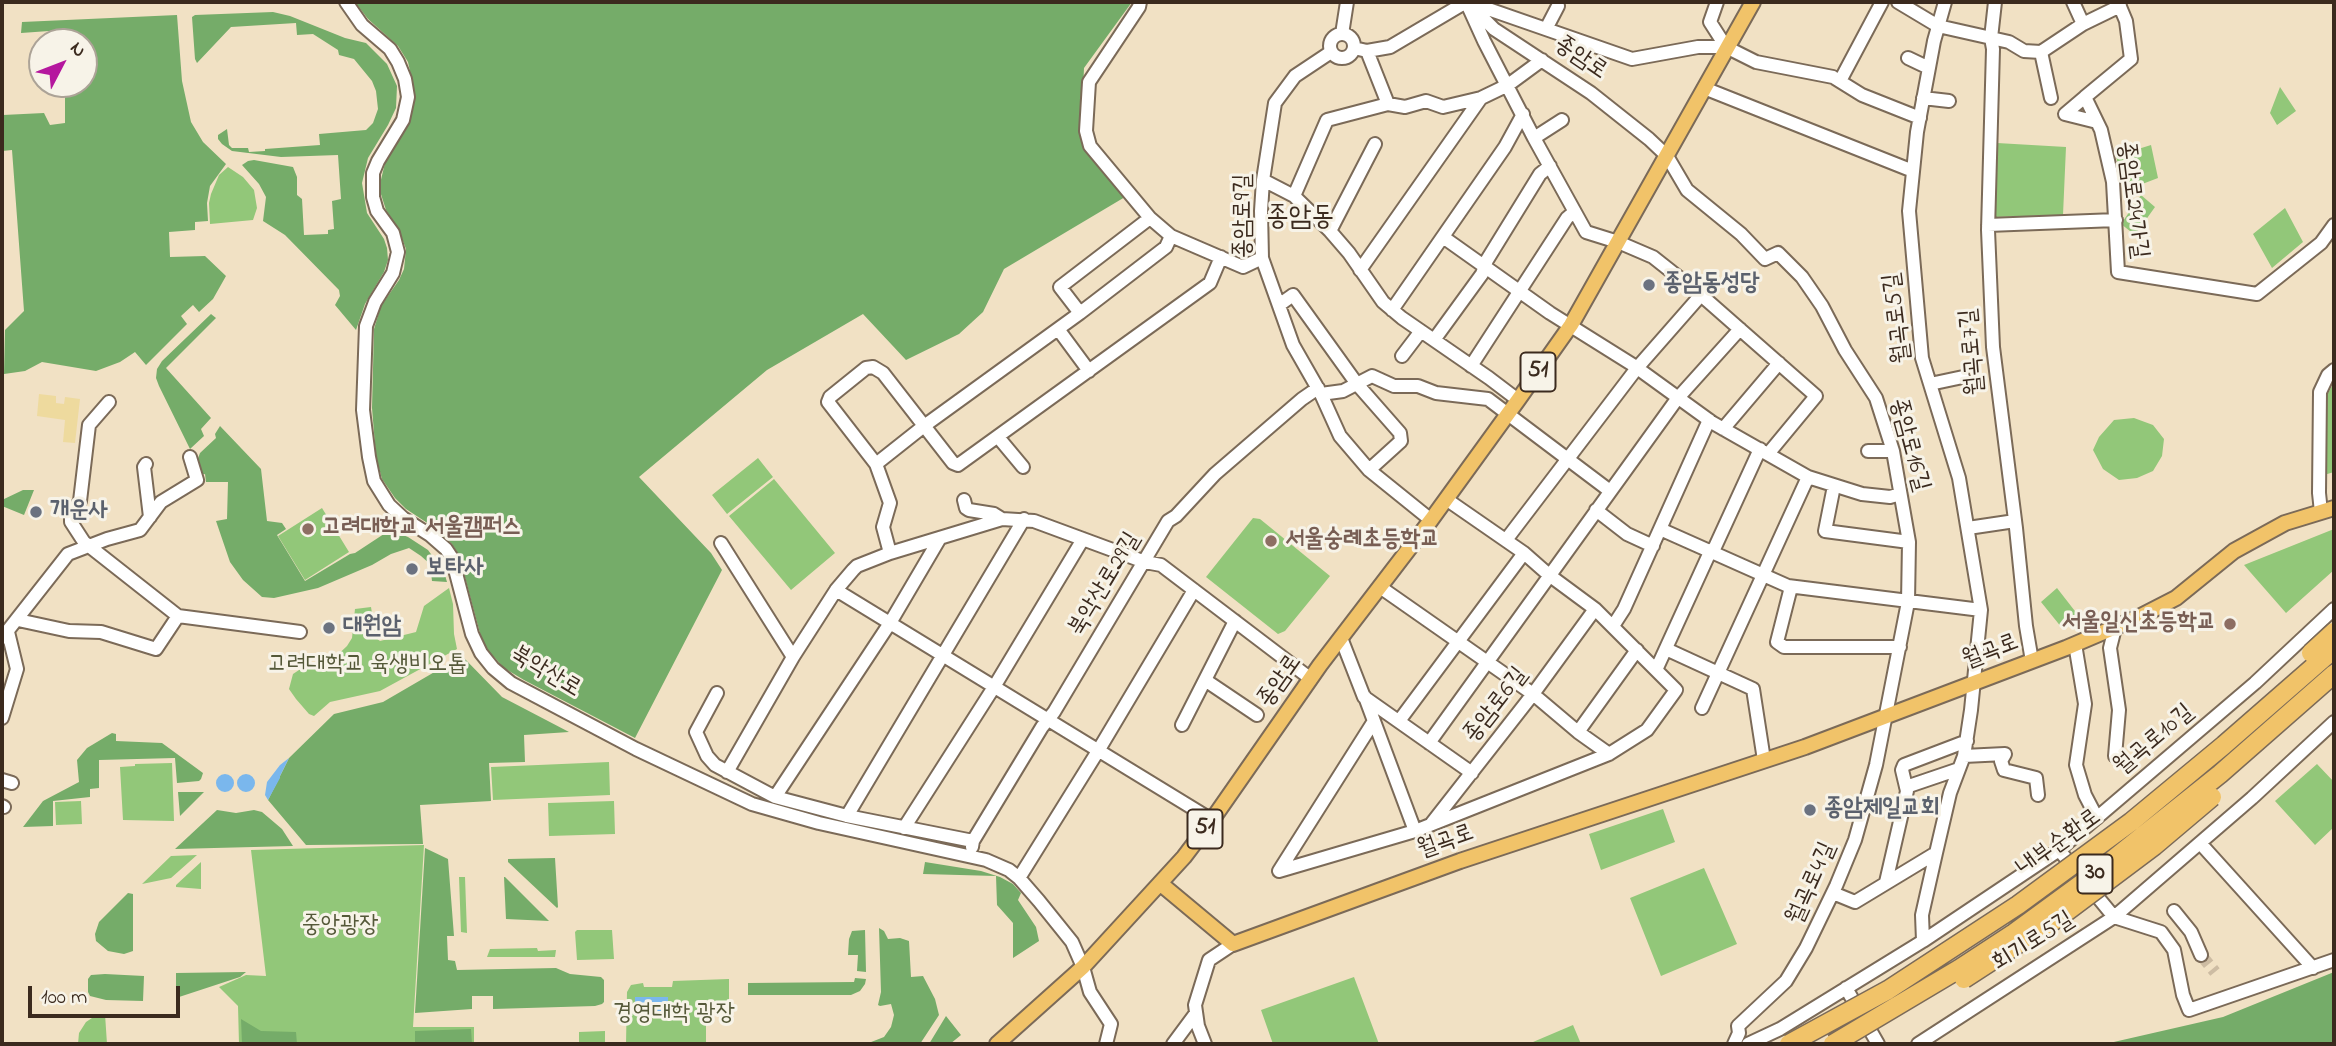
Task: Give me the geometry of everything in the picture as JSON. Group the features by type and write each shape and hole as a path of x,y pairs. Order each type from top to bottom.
{"highway":[{"path":"1888,990 2194,756 2334,632"},
{"name":"내부순환로","path":"1789,1044 1888,990 2018,905 2130,822 2224,746 2334,649"},
{"name":"내부순환로","path":"1833,1044 1959,969 2096,873 2220,774 2334,674"},
{"path":"1852,1044 1973,974 2067,912 2183,821 2334,688"}],"main road":[{"name":"종암로","path":"997,1044 1083,967 1161,884 1212,820 1311,679 1431,520 1571,325 1753,2"},
{"name":"월곡로","path":"1233,944 1460,861 1887,717 2076,644 2176,598 2234,551 2285,523 2328,510"},
{"path":"1161,884 1233,944"}],"street":[{"name":"북악산로","path":"346,2 362,25 390,50 398,62 408,97 403,120 373,173 373,197 377,211 393,233 398,252 393,273 375,302 366,326 363,410 369,457 374,481 388,506 430,535 452,558 472,634 481,653 493,668 511,683 636,749 752,803 819,823 998,865 1019,878 1067,933 1083,967"},
{"path":"1140,2 1089,82 1086,131 1090,146 1150,218 1171,236 1243,267 1262,258"},
{"path":"1342,34 1347,2"},
{"path":"1342,34 1331,40 1331,52 1342,58 1360,50 1390,47 1466,2 1632,59 1698,47 1726,47 1756,62 1833,77 1862,95 1920,118"},
{"path":"1466,2 1534,138 1586,232 1653,257 1701,295 1816,396 1764,452 1710,552 1656,670"},
{"name":"종암로","path":"1466,2 1494,29 1591,93 1667,156"},
{"path":"1717,2 1710,22 1726,47"},
{"path":"1840,81 1882,2"},
{"path":"1898,2 1938,26 2009,42 2024,51 2041,52 2119,4 2126,21 2131,59 2065,114 2097,122"},
{"name":"월곡로5길","path":"1936,853 1950,793 1967,741 1981,610 1959,478 1922,358 1909,211 1923,98 1945,2"},
{"name":"월곡로7길","path":"1996,2 1991,38 1993,50 1988,225 1993,348 2032,661"},
{"path":"2073,2 2083,24"},
{"path":"1546,29 1559,3"},
{"path":"1342,34 1352,38 1360,50 1388,104"},
{"name":"종암로9길","path":"1331,52 1295,76 1275,103 1263,180 1262,258 1293,345 1320,391 1339,436 1369,470 1431,520"},
{"path":"2041,52 2051,98"},
{"path":"1908,58 1929,68"},
{"path":"1294,196 1327,120 1388,104 1405,107 1426,101 1443,107 1481,98 1508,85 1542,60"},
{"path":"1704,88 1913,171"},
{"name":"종암로24가길","path":"2085,97 2101,130 2113,182 2118,272 2257,294 2321,243 2334,225"},
{"path":"1360,270 1481,98"},
{"path":"1923,98 1949,101"},
{"path":"1392,310 1505,147 1523,114"},
{"path":"1534,138 1562,120"},
{"path":"1330,231 1374,144"},
{"name":"종암로16길","path":"1667,156 1686,190 1741,234 1765,259 1778,253 1802,277 1876,398 1893,451 1909,541 1908,602 1887,717"},
{"path":"1434,341 1482,274 1540,174 1550,166"},
{"path":"1263,180 1294,196 1330,231 1383,302 1392,310 1518,400"},
{"path":"1471,366 1567,218 1574,212"},
{"path":"1080,313 1060,287 1150,218"},
{"path":"1988,225 2116,220"},
{"path":"876,464 1166,247 1171,236"},
{"path":"1443,237 1637,368 1677,399 1723,429 1808,477 1862,494 1890,497 1900,494"},
{"path":"890,553 883,527 890,503 876,464 830,408 830,397 866,368 873,367 883,373 956,465 1210,283 1221,257"},
{"path":"1279,306 1293,295 1357,384 1399,433 1401,441 1369,470"},
{"path":"1506,540 1637,368 1701,295"},
{"path":"1058,329 1089,371"},
{"path":"1429,743 1677,399 1740,329"},
{"path":"1402,356 1421,331"},
{"path":"1723,429 1779,363"},
{"name":"월곡로","path":"2328,510 2319,493 2320,392 2334,369"},
{"path":"1320,391 1343,391 1372,376 1394,386 1418,386 1436,393 1488,399 1610,491"},
{"path":"1930,384 1963,377"},
{"name":"북악산로29길","path":"972,841 1168,521 1176,516 1215,474 1302,399 1320,391"},
{"path":"108,402 89,425 80,501 71,517 81,539 178,616 300,632"},
{"path":"1613,626 1624,609 1709,420"},
{"path":"998,437 1023,467"},
{"path":"1868,451 1893,451"},
{"path":"2,718 17,669 4,633 18,620 68,554 140,530 161,502 197,480 190,457"},
{"path":"146,464 144,467 150,517"},
{"path":"1702,708 1808,477"},
{"path":"1834,486 1825,531 1909,541"},
{"path":"1374,721 1279,871 1415,831 1609,754 1647,730 1676,690 1595,609 1524,553 1446,499"},
{"path":"964,500 969,510 995,514 1002,519"},
{"path":"1596,510 1627,534 1653,545"},
{"path":"727,772 793,657 836,590 857,566 890,553 1002,519 1024,519 1145,562 1161,565 1311,679"},
{"path":"847,816 1024,519"},
{"path":"1968,528 2015,521"},
{"path":"1660,529 1791,587 1981,610"},
{"path":"775,797 890,623 940,538"},
{"path":"904,828 995,687 1083,540"},
{"path":"721,543 793,657"},
{"path":"1399,721 1524,553"},
{"path":"1380,587 1533,694 1609,754"},
{"path":"1791,587 1777,642 1784,647 1900,647"},
{"path":"836,590 1212,820"},
{"path":"1019,878 1194,590"},
{"name":"종암로6길","path":"1364,697 1472,773 1595,609"},
{"name":"월곡로10길","path":"1748,1044 1780,1029 1923,941 2059,850 2255,684 2334,609"},
{"path":"18,620 69,631 101,632 156,649 178,616"},
{"path":"1182,725 1235,621"},
{"path":"2115,628 2110,648 2119,710 2115,756"},
{"path":"1341,638 1415,831"},
{"path":"2076,644 2085,704 2076,765 2085,795 2097,818"},
{"path":"1666,649 1753,689 1764,760"},
{"path":"1578,732 1637,650"},
{"path":"1205,680 1257,715"},
{"path":"717,693 696,732 710,761 727,772 775,797 847,816 972,841 972,858"},
{"name":"월곡로4길","path":"1734,1044 1739,1033 1738,1026 1786,981 1833,893 1855,840 1887,717"},
{"name":"회기로5길","path":"1918,1044 2114,917 2252,798 2334,722"},
{"path":"1886,882 1907,791 1902,770 1904,765 1967,741"},
{"path":"1964,756 2005,754 2001,761 2004,770 2036,778 2038,795"},
{"path":"1906,787 1959,769"},
{"path":"1430,825 1472,773"},
{"path":"2200,844 2313,968"},
{"path":"2059,850 2114,917 2161,932 2174,950 2183,995 2189,1010 2334,960"},
{"path":"1833,893 1855,902 1936,853"},
{"path":"1923,941 1922,915 1936,853"},
{"path":"2174,911 2191,932 2200,955"},
{"path":"1205,1044 1198,1026 1195,1005 1209,960 1233,944"},
{"path":"1083,967 1090,992 1111,1024 1106,1044"},
{"path":"1846,988 1878,1044"},
{"path":"1173,1044 1196,1013"}],"green space":[{"path":"355,2 1132,2 1084,68 1081,137 1125,197 1004,269 983,312 959,334 906,360 863,314 767,370 639,477 711,553 722,570 635,738 504,668 486,649 459,555 452,544 435,528 406,509 382,479 376,457 372,408 374,329 381,306 404,269 406,249 398,228 386,210 379,188 385,163 412,113 413,85 408,62 398,46 368,19"},
{"path":"273,12 366,43 387,64 397,86 396,108 368,158 362,183 367,213 384,239 388,260 365,304 356,330 335,305 340,296 339,290 285,235 263,221 266,197 259,184 242,165 254,160 293,167 297,177 297,195 302,199 304,235 328,234 328,230 334,229 332,201 341,199 338,155 281,157 232,151 222,144 218,135 227,129 229,145 232,148 248,148 249,152 320,145 319,134 366,130 373,123 378,109 372,81 354,59 339,55 338,50 313,34 297,35 296,23 231,27 197,63 195,59 192,17 195,15"},
{"path":"177,15 182,81 191,122 203,142 226,164 210,186 208,221 195,222 195,230 169,232 170,257 205,256 226,276 213,299 199,312 193,305 181,316 187,324 146,365 135,352 120,362 96,371 42,362 25,371 4,374 5,330 24,311 12,150 2,151 2,107 3,115 44,113 50,125 65,123 65,98 98,98 98,28 28,28 28,32 21,33 22,22"},
{"path":"2280,87 2296,111 2277,125 2270,113"},
{"path":"1997,143 2066,147 2063,215 1995,217"},
{"path":"2151,145 2158,178 2124,191 2116,156"},
{"path":"228,167 243,177 254,190 257,208 253,220 210,224 211,194 219,175"},
{"path":"2141,195 2155,207 2135,235 2121,224"},
{"path":"2285,208 2303,242 2272,268 2253,234"},
{"path":"211,314 216,318 166,368 211,418 201,429 204,436 190,449 159,386 157,369"},
{"path":"2333,384 2334,472 2324,475 2326,397"},
{"path":"2134,418 2153,425 2164,439 2162,456 2153,471 2137,478 2119,480 2103,469 2093,450 2099,437 2114,420"},
{"path":"220,426 261,469 267,521 282,523 286,529 277,535 305,581 390,530 408,537 428,550 444,572 447,582 432,581 430,564 409,548 318,588 274,598 262,597 243,580 230,562 216,521 227,519 228,482 206,482 205,474 200,475 197,461 200,453 216,438 215,434"},
{"path":"758,458 773,477 727,514 712,495"},
{"path":"774,479 835,553 791,590 729,516"},
{"path":"23,490 34,490 24,515 2,506 2,500"},
{"path":"322,508 349,552 305,580 278,536"},
{"path":"1253,518 1260,519 1330,576 1285,631 1278,634 1206,577"},
{"path":"2334,529 2334,570 2286,613 2244,565"},
{"name":"고려대학교 육생비오톱","path":"449,588 457,649 380,691 330,702 314,716 309,714 289,689 293,674 329,663 347,646 352,638 355,609 371,607 376,638 380,641 416,632 424,606"},
{"path":"2057,588 2078,615 2062,628 2041,602"},
{"path":"462,656 502,697 569,732 524,735 525,762 489,763 491,801 420,805 423,844 306,845 268,800 289,758 334,714 383,702"},
{"path":"112,733 116,734 116,741 162,743 203,773 201,779 177,783 175,758 99,760 99,788 90,789 90,797 53,801 53,826 23,827 43,801 79,782 77,760 87,748"},
{"path":"609,762 610,795 493,800 491,767"},
{"path":"172,763 174,821 123,820 120,767"},
{"path":"2317,764 2334,782 2334,827 2315,845 2275,801"},
{"path":"178,792 204,792 180,816"},
{"path":"81,801 82,824 56,825 55,802"},
{"path":"614,801 615,834 549,836 548,803"},
{"path":"1663,809 1675,842 1601,870 1589,834"},
{"path":"217,810 236,813 254,810 262,812 282,829 293,846 175,849"},
{"name":"중앙광장","path":"424,845 413,1027 474,1027 474,1044 239,1044 238,1006 219,987 246,975 266,976 251,850"},
{"path":"425,848 448,859 454,936 447,936 448,960 455,961 457,970 556,968 570,974 601,977 604,980 604,1002 595,1006 493,1009 493,996 472,996 472,1009 415,1013"},
{"path":"197,855 171,878 142,884 171,856"},
{"path":"555,858 557,908 508,862 508,859"},
{"path":"201,862 201,889 176,887 176,885"},
{"path":"925,862 981,871 1000,877 1013,884 1021,893 1018,900 1036,927 1039,941 1013,958 1013,923 997,905 996,876 923,874"},
{"path":"1704,868 1737,944 1661,976 1630,898"},
{"path":"459,877 465,877 467,933 461,932"},
{"path":"505,877 549,921 506,919"},
{"path":"128,893 133,894 133,951 124,954 108,951 96,941 99,922"},
{"path":"879,928 888,939 900,938 909,941 911,977 923,976 935,999 939,1015 920,1044 866,1044 884,1037 891,1027 894,1015 891,1004 878,1005 881,992"},
{"path":"577,930 612,930 614,959 577,960"},
{"path":"865,930 866,972 857,971 858,955 848,955 852,931"},
{"path":"537,948 538,951 556,950 555,957 487,957 490,949"},
{"path":"246,972 240,977 176,998 176,973"},
{"path":"2334,972 2334,1044 2105,1044 2223,1017"},
{"path":"91,975 144,976 143,1001 106,1000 90,996 88,979"},
{"path":"1354,977 1379,1044 1273,1044 1261,1010"},
{"path":"855,978 866,979 865,984 860,991 851,995 748,995 748,983 854,982"},
{"name":"경영대학 광장","path":"729,979 729,1001 706,1002 706,1044 626,1044 627,992 631,985 643,983 644,987 672,987 673,981"},
{"path":"105,1014 107,1044 78,1044 79,1033 86,1022"},
{"path":"946,1016 961,1035 950,1044 929,1044"},
{"path":"241,1019 261,1031 296,1032 297,1044 242,1044"},
{"path":"1573,1025 1581,1044 1533,1042"},
{"path":"471,1029 472,1044 415,1044 415,1031"},
{"path":"605,1031 605,1044 579,1044 579,1032"}],"sand":[{"path":"39,394 56,396 56,403 64,404 65,397 80,399 75,443 63,442 65,420 37,416"}],"water":[{"path":"289,758 268,800 265,795 267,782"},
{"path":"225,774 231,777 234,783 231,789 225,792 219,789 216,783 219,777"},
{"path":"246,774 254,779 255,783 250,791 246,792 238,787 237,783 242,775"},
{"path":"635,997 668,997 668,1012 635,1012"}],"pier":[{"path":"2334,660 2334,674 2086,881 1835,1044 1811,1044 1862,1013"}],"tunnel":[{"path":"2201,955 2215,972"}],"place":[{"name":"종암동성당","path":"1649,285"},
{"name":"개운사","path":"36,512"},
{"name":"고려대학교 서울캠퍼스","path":"308,529"},
{"name":"서울숭례초등학교","path":"1271,541"},
{"name":"보타사","path":"412,569"},
{"name":"서울일신초등학교","path":"2230,624"},
{"name":"대원암","path":"329,628"},
{"name":"종암제일교회","path":"1810,810"}],"district":[{"name":"종암동","path":"1300,219"}]}
